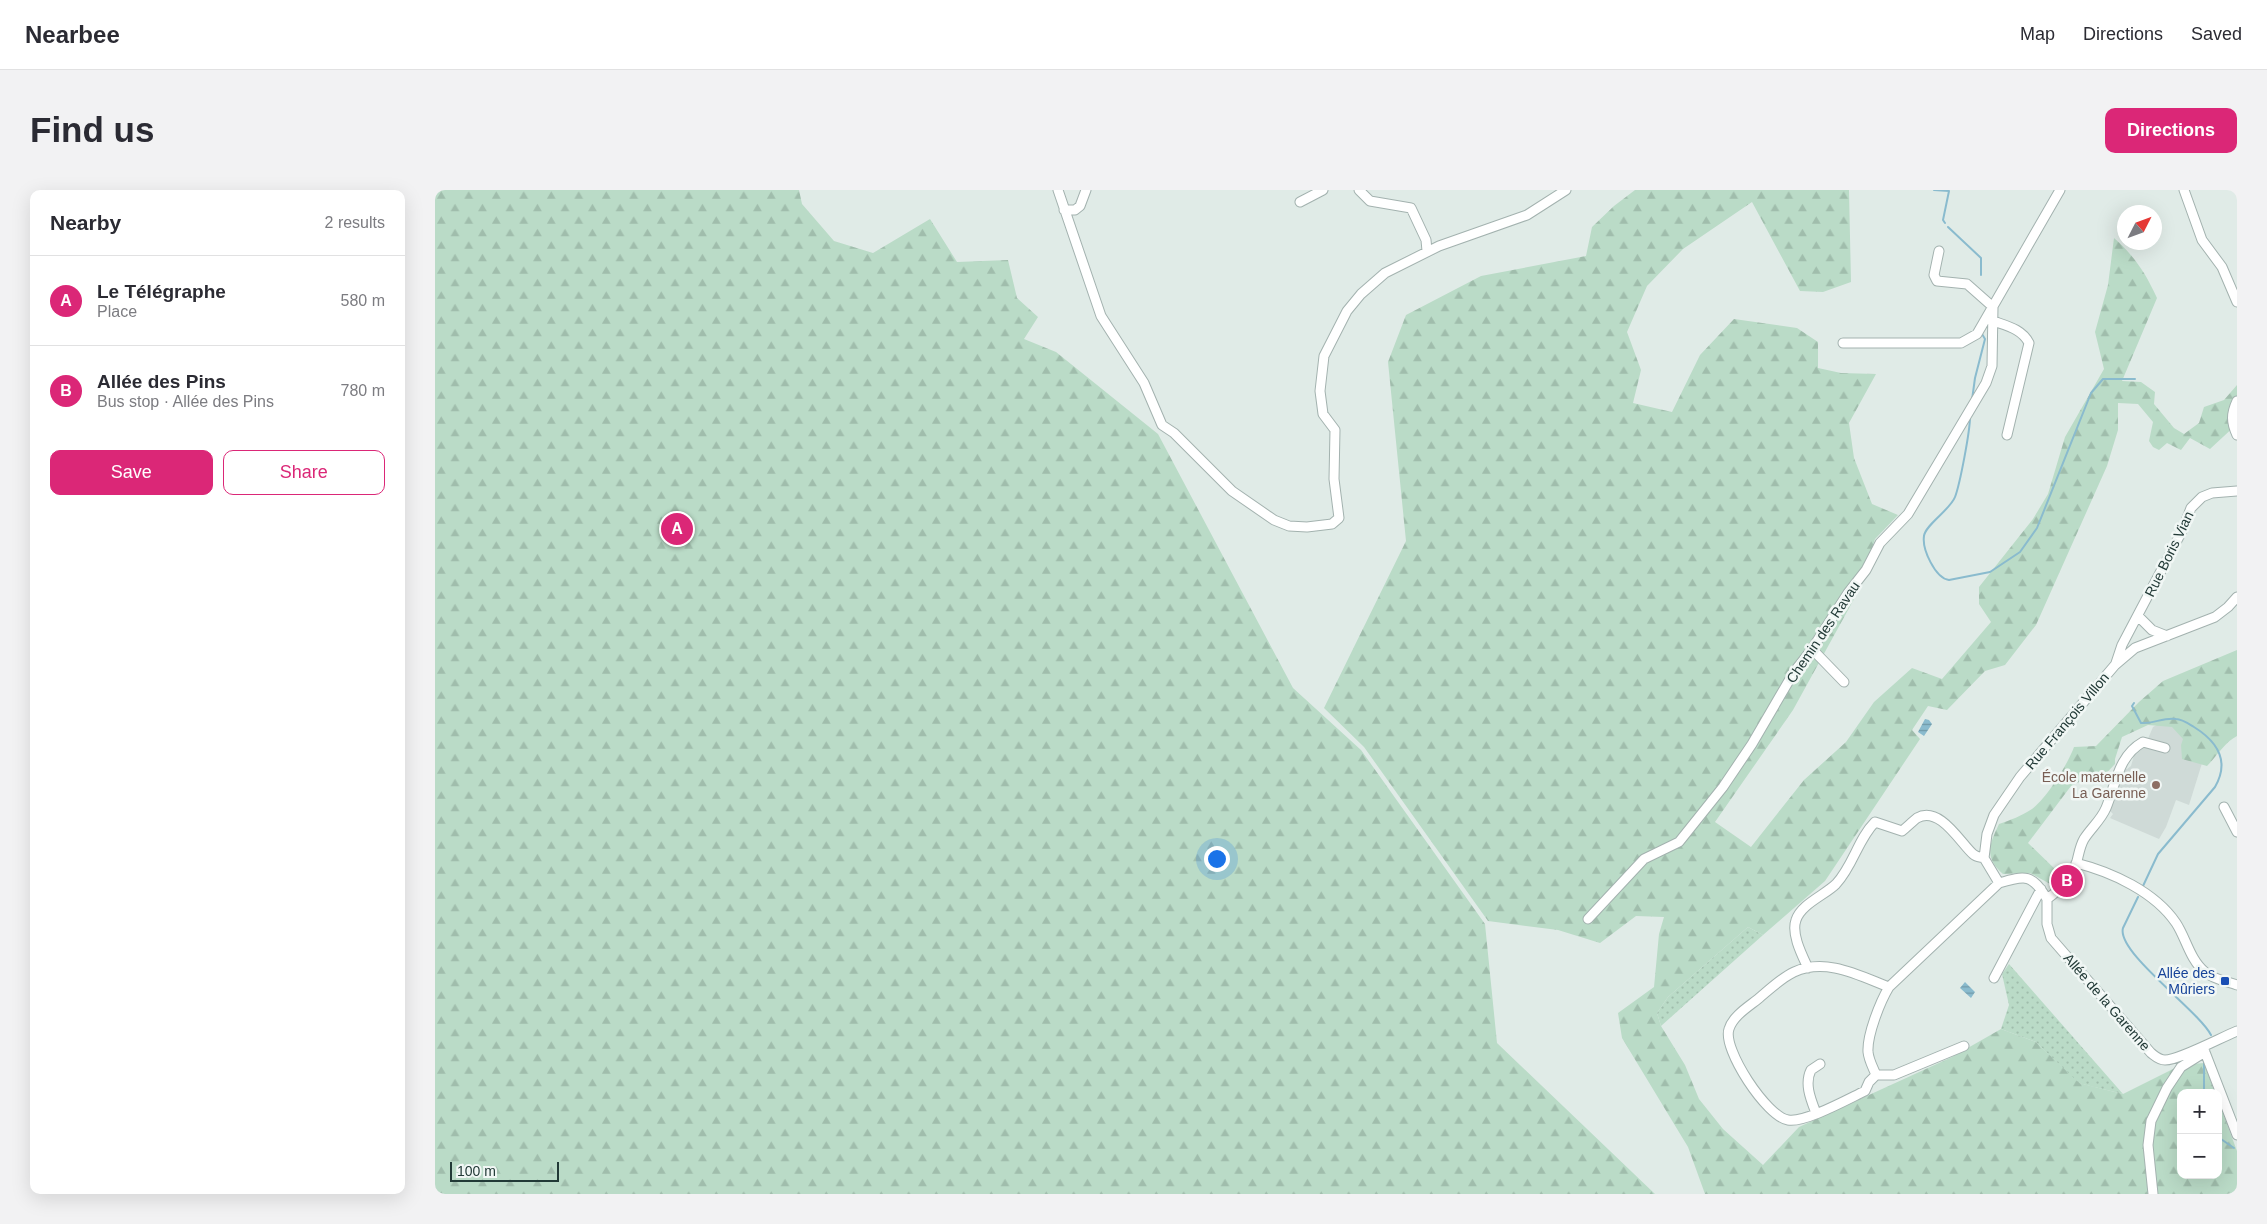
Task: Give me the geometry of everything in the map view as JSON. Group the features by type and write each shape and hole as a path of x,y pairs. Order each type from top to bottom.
{"street":[{"path":"1058,190 1101,316 1144,383 1162,425 1232,491 1274,520 1289,526 1307,527 1332,524 1339,518 1335,498 1335,430 1323,414 1321,391 1324,356 1347,312 1361,294 1385,273 1427,252 1527,215 1566,190"},
{"path":"1064,210 1075,210 1080,206 1087,190"},
{"path":"1300,202 1323,190"},
{"path":"1359,190 1371,202 1411,208 1426,240 1427,252"},
{"path":"1843,343 1961,343 1971,339 1977,334 2060,190"},
{"path":"2184,190 2202,240 2222,267 2237,302"},
{"path":"1939,251 1934,275 1937,281 1967,284 1993,307"},
{"name":"Chemin des Ravau","path":"1588,919 1644,859 1679,842 1723,787 1752,744 1794,672 1812,649 1848,593 1867,570 1880,543 1909,514 1947,445 1986,382 1992,366 1993,307"},
{"path":"1993,321 2025,335 2029,343 2007,435"},
{"path":"2237,401 2232,414 2232,424 2237,435"},
{"name":"Rue Boris Vian","path":"2122,645 2182,531 2191,508 2202,497 2212,492 2237,491"},
{"name":"Rue François Villon","path":"1984,858 1987,834 1994,815 2020,777 2115,664 2135,648 2215,617 2237,597"},
{"path":"2138,616 2152,630 2167,636"},
{"name":"Rue François Villon","path":"2115,664 2122,645"},
{"path":"1812,649 1844,682"},
{"path":"1876,1075 1870,1062 1868,1050 1882,999 1889,987 1999,883 2020,877 2031,879 2041,889 2047,900 2064,886 2076,863 2083,840 2103,815 2120,766 2136,746 2143,742 2165,748"},
{"path":"2224,807 2237,832"},
{"path":"1808,968 1797,940 1795,920 1801,911 1833,887 1844,876 1875,822 1902,832 1918,818 1925,816 1939,820 1950,827 1973,854 1984,858 1999,883"},
{"path":"2076,863 2107,872 2153,899 2176,923 2195,960 2205,972 2237,985"},
{"path":"1994,978 2041,889"},
{"name":"Allée de la Garenne","path":"2047,900 2047,924 2051,938 2151,1053 2165,1060 2204,1049"},
{"path":"1889,987 1838,968 1824,966 1808,968 1795,972 1780,981 1735,1018 1729,1028 1728,1036 1737,1061 1765,1105 1775,1115 1786,1120 1799,1121 1865,1091 1869,1082 1876,1075 1894,1076 1964,1046"},
{"path":"2153,1194 2148,1145 2151,1121 2167,1088 2181,1067 2204,1049 2237,1031"},
{"path":"2204,1049 2237,1135"},
{"path":"1816,1113 1809,1097 1808,1082 1811,1070 1820,1064"}],"shaded area":[{"name":"École maternelle La Garenne","path":"2166,720 2208,744 2189,805 2176,800 2166,827 2159,839 2110,818 2113,814 2109,810 2123,768 2127,769 2131,766 2135,752 2147,741 2153,727"}],"green space":[{"path":"435,190 799,190 802,204 834,241 873,253 930,219 957,262 1008,260 1017,298 1038,317 1024,339 1056,352 1158,434 1293,688 1361,750 1485,924 1497,1043 1655,1194 435,1194"},
{"path":"1635,190 1849,190 1851,282 1823,292 1800,291 1752,202 1683,249 1647,286 1627,332 1641,370 1633,403 1672,412 1700,355 1734,319 1797,328 1818,342 1818,368 1841,373 1876,374 1849,423 1854,458 1872,504 1898,515 1875,539 1859,590 1793,710 1715,822 1751,847 1804,780 1846,742 1874,702 1912,668 1942,679 1991,622 1979,604 1979,587 2033,519 2048,494 2065,437 2104,369 2095,332 2108,285 2114,238 2117,241 2117,250 2126,250 2139,265 2157,298 2122,381 2141,382 2155,392 2154,404 2174,428 2184,434 2199,423 2204,407 2224,400 2237,385 2237,424 2210,449 2190,438 2181,450 2167,443 2159,450 2153,447 2149,441 2153,422 2138,404 2118,403 2118,430 2107,466 2036,625 2005,665 1985,671 1947,710 1928,706 1912,730 1920,739 1825,881 1763,935 1748,927 1668,997 1657,1013 1661,1026 1685,1065 1699,1099 1723,1129 1763,1165 1799,1127 1952,1057 2001,1029 2036,1042 2079,1083 2123,1094 2181,1065 2204,1063 2214,1089 2177,1089 2177,1179 2222,1179 2222,1111 2237,1151 2237,1194 1705,1194 1688,1147 1622,1038 1618,1013 1654,987 1659,934 1664,917 1636,916 1600,943 1558,930 1488,921 1364,747 1324,708 1406,541 1388,362 1406,315 1481,276 1586,256 1592,227 1614,206"},
{"path":"2237,650 2237,736 2225,745 2207,766 2182,759 2181,745 2183,739 2172,727 2148,725 2122,737 2115,764 2098,782 2083,780 2071,786 2028,843 2059,873 2052,885 2030,873 2003,874 1997,868 1993,862 1990,850 1999,824 2024,814 2038,804 2056,781 2074,747 2096,746 2139,702 2163,681"},
{"path":"1748,927 1763,935 1661,1026 1657,1013 1668,997"},
{"path":"2009,964 2123,1094 2078,1083 2036,1042 2001,1029 2009,1005 2002,974"}],"water":[{"path":"1925,719 1929,720 1932,724 1924,736 1918,732"},
{"path":"1965,982 1975,992 1971,998 1960,988"}],"waterway":[{"path":"1934,190 1949,191 1943,220 1945,223"},
{"path":"1948,227 1981,258 1981,275"},
{"path":"1972,400 1975,378 1985,339 1982,334"},
{"path":"1970,417 1955,497 1925,532 1924,536 1927,555 1934,569 1949,580 1990,572 2020,552 2037,528 2091,393 2103,379 2135,379"},
{"path":"2134,703 2132,706 2141,723 2172,719 2181,720 2194,727 2210,739 2219,753 2221,761 2219,778 2215,787 2158,854 2143,886"},
{"path":"2138,897 2123,928 2124,938 2144,966 2191,1011 2211,1035"},
{"path":"2204,1059 2204,1089"},
{"path":"2222,1140 2234,1148"}],"place":[{"name":"Le Télégraphe","path":"677,529"},
{"name":"École maternelle La Garenne","path":"2156,785"},
{"name":"Allée des Pins","path":"2067,881"},
{"name":"Allée des Mûriers","path":"2225,981"}]}
